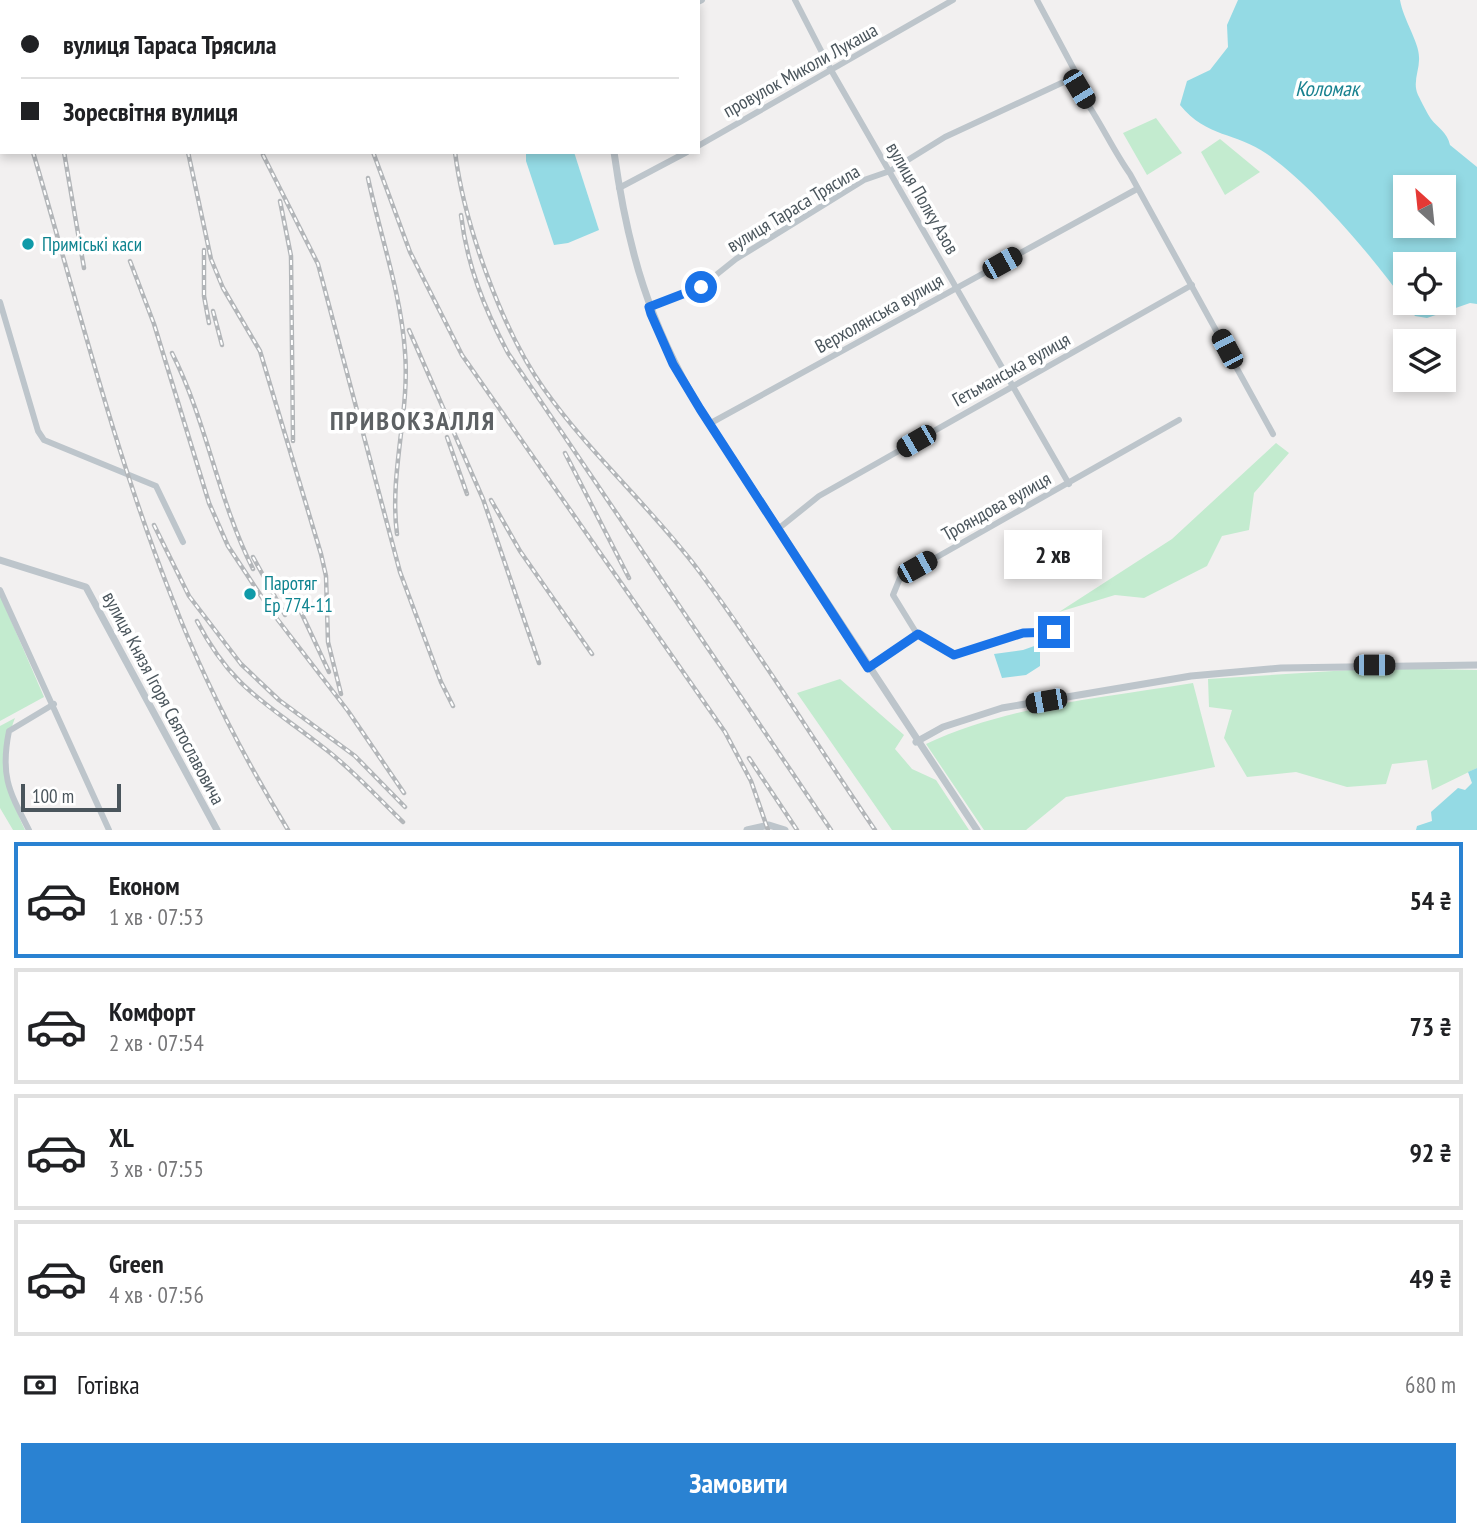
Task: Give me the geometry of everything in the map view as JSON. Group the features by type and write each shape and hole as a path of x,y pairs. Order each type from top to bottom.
{"street":[{"name":"вулиця Полку Азов","path":"795,0 831,70 1069,484"},
{"name":"провулок Миколи Лукаша","path":"700,145 953,0"},
{"path":"1037,0 1077,75"},
{"name":"вулиця Тараса Трясила","path":"649,307 701,287 736,260 844,191 890,171 945,137 1068,80 1079,89 1137,189"},
{"path":"614,154 634,260 649,307 673,364 709,424 916,742 977,830"},
{"path":"619,188 683,154"},
{"path":"1137,189 1273,434"},
{"name":"Верхолянська вулиця","path":"709,424 1137,189"},
{"name":"Гетьманська вулиця","path":"778,529 820,496 1192,285"},
{"path":"0,302 38,431 44,440 156,486 183,542"},
{"name":"Трояндова вулиця","path":"918,634 893,595 895,583 900,578 1179,420"},
{"name":"вулиця Князя Ігоря Святославовича","path":"0,560 86,587 100,606 217,830"},
{"path":"0,590 109,830"},
{"path":"868,668 918,634 954,655 1023,633 1054,632"},
{"path":"916,742 943,727 1002,708 1191,676 1281,668 1477,665"},
{"path":"29,830 7,788 5,754 9,731 54,704"},
{"path":"747,830 774,825 785,830"}],"green space":[{"path":"1156,118 1182,153 1147,175 1123,133"},
{"path":"1220,139 1260,172 1225,195 1201,152"},
{"path":"1276,443 1289,453 1254,493 1249,530 1222,536 1207,566 1144,598 1115,595 1059,612 1172,539"},
{"path":"0,595 44,697 0,721"},
{"path":"1381,668 1477,670 1477,768 1432,790 1427,760 1392,764 1386,784 1347,787 1296,772 1247,777 1224,738 1232,710 1209,707 1208,679"},
{"path":"840,679 904,735 895,749 912,769 936,780 969,830 892,830 797,693"},
{"path":"1193,683 1215,767 1066,797 1026,830 984,830 926,744 990,720 1057,704"},
{"path":"15,718 8,746 8,774 14,802 25,830 13,830 0,808 0,726"}],"water":[{"name":"Коломак","path":"1238,0 1400,0 1418,51 1418,95 1430,117 1445,133 1450,145 1477,167 1477,304 1470,303 1456,308 1456,252 1393,252 1393,286 1341,223 1285,168 1255,147 1211,129 1190,116 1180,105 1187,81 1210,70 1228,47 1227,25"},
{"path":"526,154 575,154 599,230 568,243 554,245"},
{"name":"Коломак","path":"1414,315 1436,315 1427,318"},
{"path":"1040,644 1040,666 1026,675 1002,678 994,654 1023,650"},
{"path":"1477,768 1477,830 1416,830 1417,826 1432,821 1431,812 1458,788 1465,790 1472,783 1468,772"}],"railway":[{"path":"34,154 98,377 151,544 210,687 255,774 288,830"},
{"path":"64,154 84,268"},
{"path":"188,154 211,259 223,288 260,351 321,554 326,576 328,642 341,694"},
{"path":"374,154 410,252 462,355 725,732 751,781 768,830"},
{"path":"455,154 467,211 487,275 528,365 581,436 699,571 875,830"},
{"path":"263,155 318,264 400,572 441,682 453,706"},
{"path":"368,178 395,286 405,352 405,397 395,511 397,534"},
{"path":"280,201 291,256 293,441"},
{"path":"461,215 478,286 508,353 831,830"},
{"path":"204,250 204,296 209,323"},
{"path":"130,261 154,324 209,503 228,546 271,611 348,711 404,793"},
{"path":"213,311 222,345"},
{"path":"409,330 483,499 539,663"},
{"path":"172,353 194,406 230,516 253,569"},
{"path":"447,437 467,494"},
{"path":"565,453 629,578"},
{"path":"491,500 520,551 592,654"},
{"path":"154,525 189,596 241,664 279,700 355,756 405,807"},
{"path":"253,557 285,615"},
{"path":"300,610 329,672"},
{"path":"197,621 224,663 252,693 345,765 403,822"},
{"path":"749,758 797,830"}],"place":[{"name":"Приміські каси","path":"28,244"},
{"name":"Паротяг Ер 774-11","path":"250,594"}],"district":[{"name":"ПРИВОКЗАЛЛЯ","path":"413,420"}],"route":[{"path":"701,287 649,307 651,314 673,364 700,409 868,668 918,634 946,653 954,655 1023,633 1047,635 1054,632"}]}
